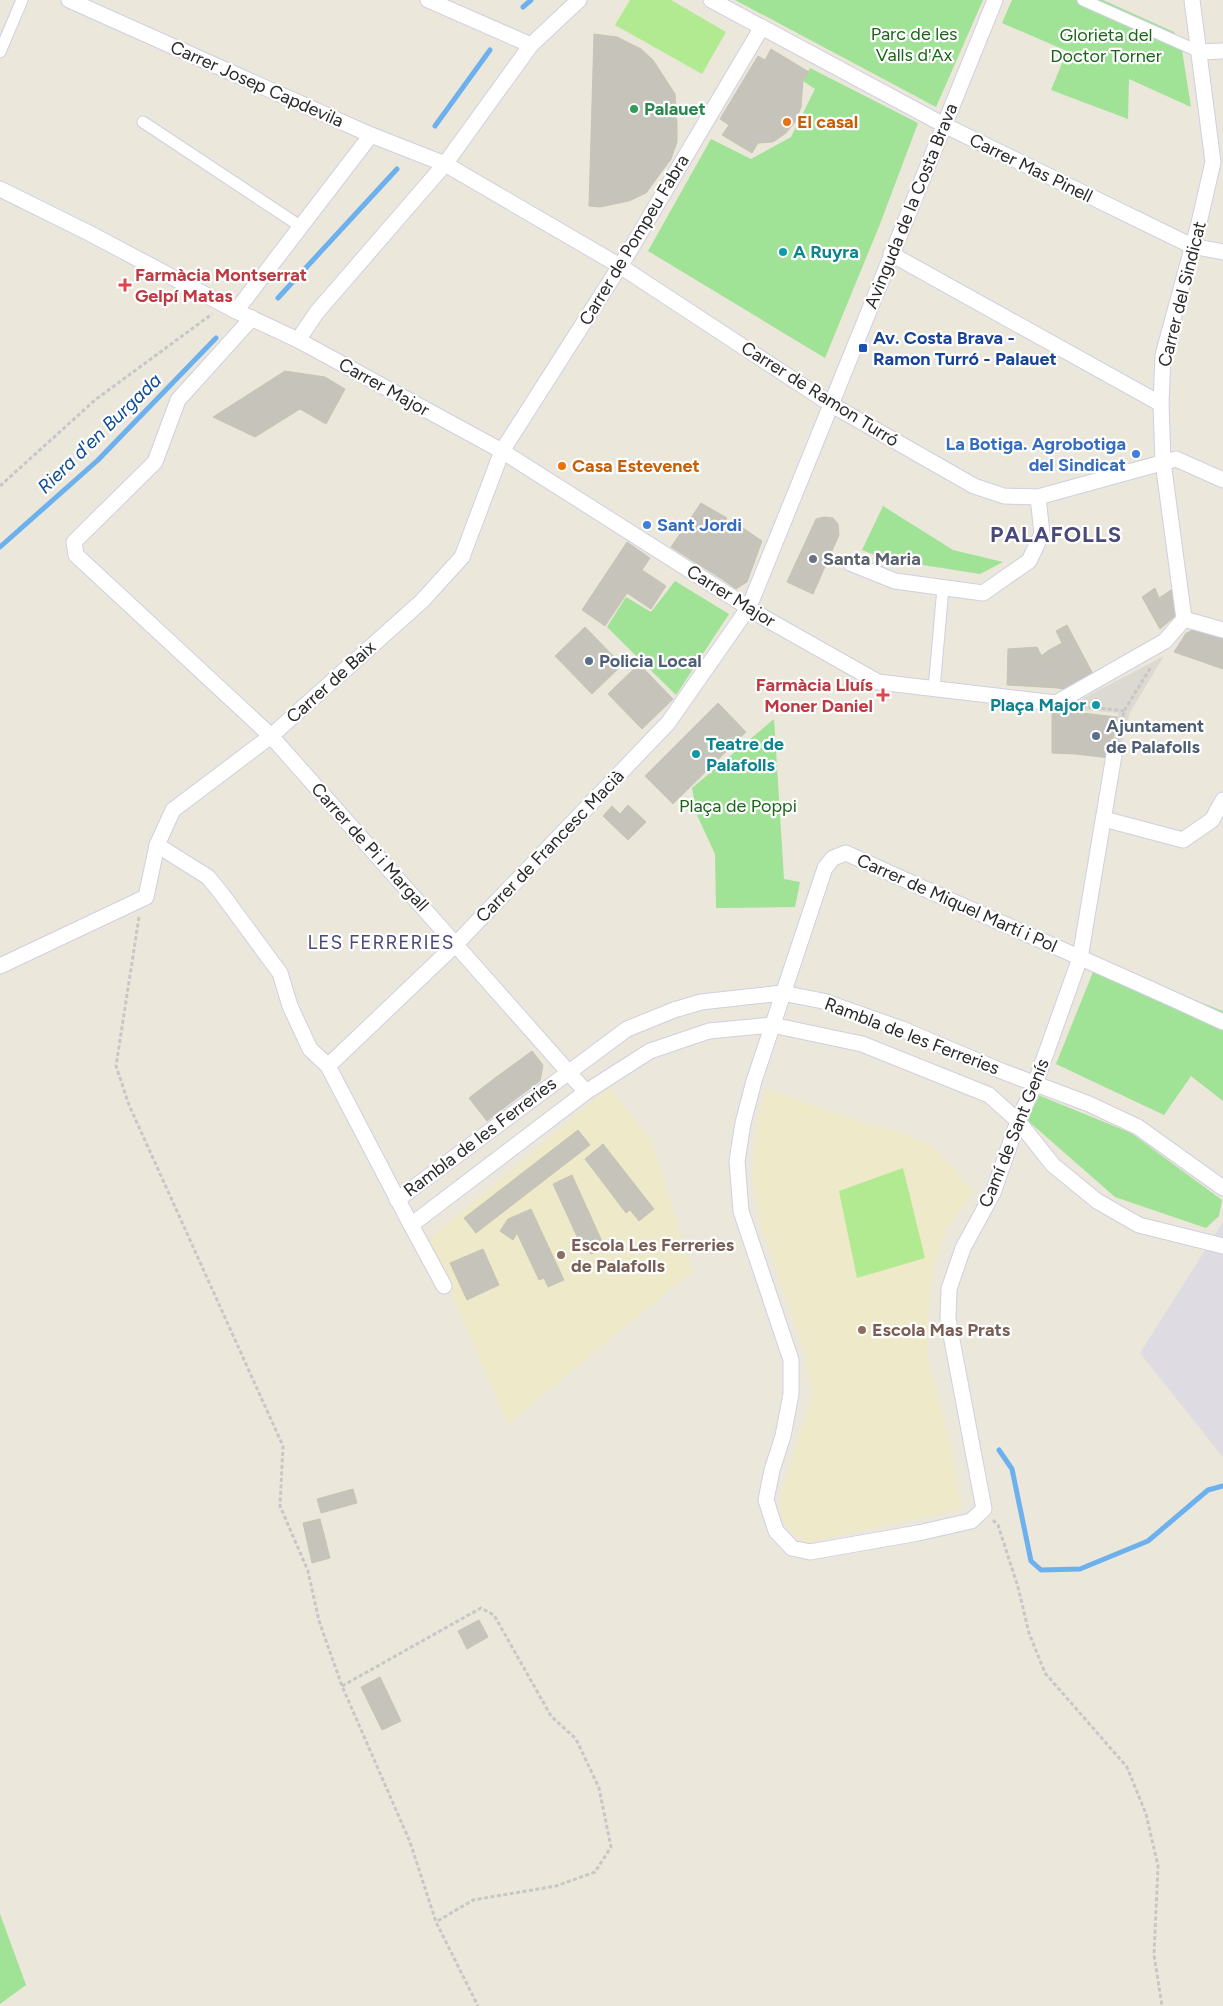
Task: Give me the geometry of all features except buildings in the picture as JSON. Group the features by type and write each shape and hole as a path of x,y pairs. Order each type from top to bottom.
{"street":[{"path":"0,52 22,0"},
{"name":"Carrer Josep Capdevila","path":"69,0 371,135 445,164"},
{"path":"428,0 531,45"},
{"path":"298,340 317,312 445,164 531,45 579,0"},
{"name":"Carrer Mas Pinell","path":"711,0 944,125 1192,246 1223,252"},
{"name":"Avinguda de la Costa Brava","path":"749,607 995,0"},
{"path":"1083,0 1200,52 1223,51"},
{"name":"Carrer del Sindicat","path":"1184,619 1163,462 1161,404 1163,355 1213,162 1217,136 1200,52 1192,0"},
{"name":"Carrer de Pompeu Fabra","path":"502,451 620,266 762,27"},
{"path":"143,122 300,226"},
{"path":"230,308 300,226 371,135"},
{"name":"Carrer de Ramon Turró","path":"445,164 620,266 832,405 974,486 1004,496 1038,497 1176,459 1223,480"},
{"name":"Carrer Major","path":"0,189 89,233 230,308 298,340 502,451 768,620 878,682 1056,703"},
{"path":"891,254 1161,404"},
{"name":"Carrer de Pi i Margall","path":"252,318 178,400 155,462 74,542 76,555 271,736 569,1070 586,1092"},
{"name":"Carrer de Baix","path":"144,898 157,845 172,810 271,736 422,601 462,557 502,451"},
{"path":"850,563 895,581 983,593 1029,561 1042,534 1038,497"},
{"path":"934,688 943,588"},
{"name":"Carrer de Francesc Macià","path":"328,1066 456,944 668,723 749,607"},
{"path":"1056,703 1165,641 1184,619 1223,630"},
{"name":"Camí de Sant Genís","path":"984,1509 948,1319 948,1289 964,1248 993,1193 1018,1121 1035,1084 1080,958 1114,755"},
{"path":"1104,819 1183,840 1212,820 1223,800"},
{"path":"157,845 208,877 222,893 280,973 290,1006 310,1049 328,1066 397,1200"},
{"name":"Carrer de Miquel Martí i Pol","path":"782,993 825,868 833,858 846,853 1223,1022"},
{"path":"0,966 144,898"},
{"path":"782,993 743,1122 737,1161 741,1211 791,1360 791,1394 783,1436 772,1470 766,1500 776,1531 792,1548 810,1552 909,1535 971,1521 984,1509"},
{"name":"Rambla de les Ferreries","path":"1220,1241 1140,1224 1097,1201 1053,1166 1018,1121 988,1094 862,1044 772,1025 709,1031 650,1051 586,1092 411,1225 397,1200 569,1070 627,1029 674,1010 701,1002 782,993 823,1001 876,1020 1035,1084 1057,1090 1138,1127 1223,1188"},
{"path":"411,1225 444,1286"}],"path":[{"path":"0,486 95,400 230,308"},
{"path":"1114,755 1124,711 1165,641"},
{"path":"1056,703 1124,711"},
{"path":"144,898 116,1066 129,1105 283,1446 280,1506 308,1572 319,1620 342,1686 410,1842 436,1922 478,2006"},
{"path":"984,1509 998,1525 1018,1587 1029,1633 1045,1673 1127,1767 1146,1814 1158,1866 1154,1955 1162,2006"},
{"path":"342,1686 481,1608 494,1615 551,1716 576,1739 599,1788 611,1847 595,1872 556,1886 473,1900 436,1922"}],"shaded area":[{"name":"Plaça Major","path":"1164,656 1130,712 1119,756 1110,754 1118,713 1055,707 1065,701 1076,702"},
{"name":"Escola Les Ferreries de Palafolls","path":"609,1087 650,1138 693,1271 508,1424 428,1240"},
{"name":"Escola Mas Prats","path":"765,1088 855,1120 904,1133 933,1147 974,1191 946,1230 934,1267 928,1309 928,1360 949,1437 962,1509 805,1543 789,1530 781,1515 781,1494 813,1392 803,1349 760,1222 752,1182 755,1134"},
{"path":"1223,1222 1223,1456 1222,1456 1140,1353"}],"green space":[{"path":"630,0 671,0 726,32 702,74 615,25"},
{"name":"Parc de les Valls d'Ax","path":"735,0 983,0 936,107"},
{"name":"Glorieta del Doctor Torner","path":"1012,0 1103,0 1174,32 1181,44 1191,107 1129,79 1128,119 1051,90 1067,51 1002,23"},
{"path":"810,68 918,123 880,224 825,358 648,251 711,139 751,159 791,137 815,89 803,81"},
{"path":"883,506 953,550 1003,562 980,574 885,559 862,550"},
{"path":"675,581 729,614 676,695 607,627 626,597 651,612"},
{"name":"Plaça de Poppi","path":"774,719 784,879 800,882 795,907 716,908 715,854 697,815 692,788"},
{"path":"1097,962 1223,1011 1223,1101 1191,1076 1164,1115 1056,1064"},
{"path":"1038,1095 1131,1133 1222,1200 1219,1216 1206,1228 1115,1197 1026,1119"},
{"path":"903,1168 925,1258 857,1278 839,1191"},
{"path":"0,1914 26,1985 0,2004"}],"waterway":[{"name":"Riera d'en Burgada","path":"523,7 531,0"},
{"name":"Riera d'en Burgada","path":"435,126 490,50"},
{"name":"Riera d'en Burgada","path":"278,298 397,169"},
{"name":"Riera d'en Burgada","path":"0,547 98,460 216,338"},
{"path":"999,1450 1012,1469 1031,1561 1041,1570 1080,1569 1148,1541 1208,1490 1223,1486"}],"place":[{"name":"Palauet","path":"634,109"},
{"name":"El casal","path":"787,122"},
{"name":"A Ruyra","path":"783,252"},
{"name":"Farmàcia Montserrat Gelpí Matas","path":"125,285"},
{"name":"Av. Costa Brava - Ramon Turró - Palauet","path":"863,348"},
{"name":"La Botiga. Agrobotiga del Sindicat","path":"1136,454"},
{"name":"Casa Estevenet","path":"562,466"},
{"name":"Sant Jordi","path":"647,525"},
{"name":"Santa Maria","path":"813,559"},
{"name":"Policia Local","path":"589,661"},
{"name":"Farmàcia Lluís Moner Daniel","path":"883,695"},
{"name":"Plaça Major","path":"1096,705"},
{"name":"Ajuntament de Palafolls","path":"1096,736"},
{"name":"Teatre de Palafolls","path":"696,754"},
{"name":"Escola Les Ferreries de Palafolls","path":"561,1255"},
{"name":"Escola Mas Prats","path":"862,1330"}],"district":[{"name":"PALAFOLLS","path":"1056,534"},
{"name":"LES FERRERIES","path":"381,942"}]}
